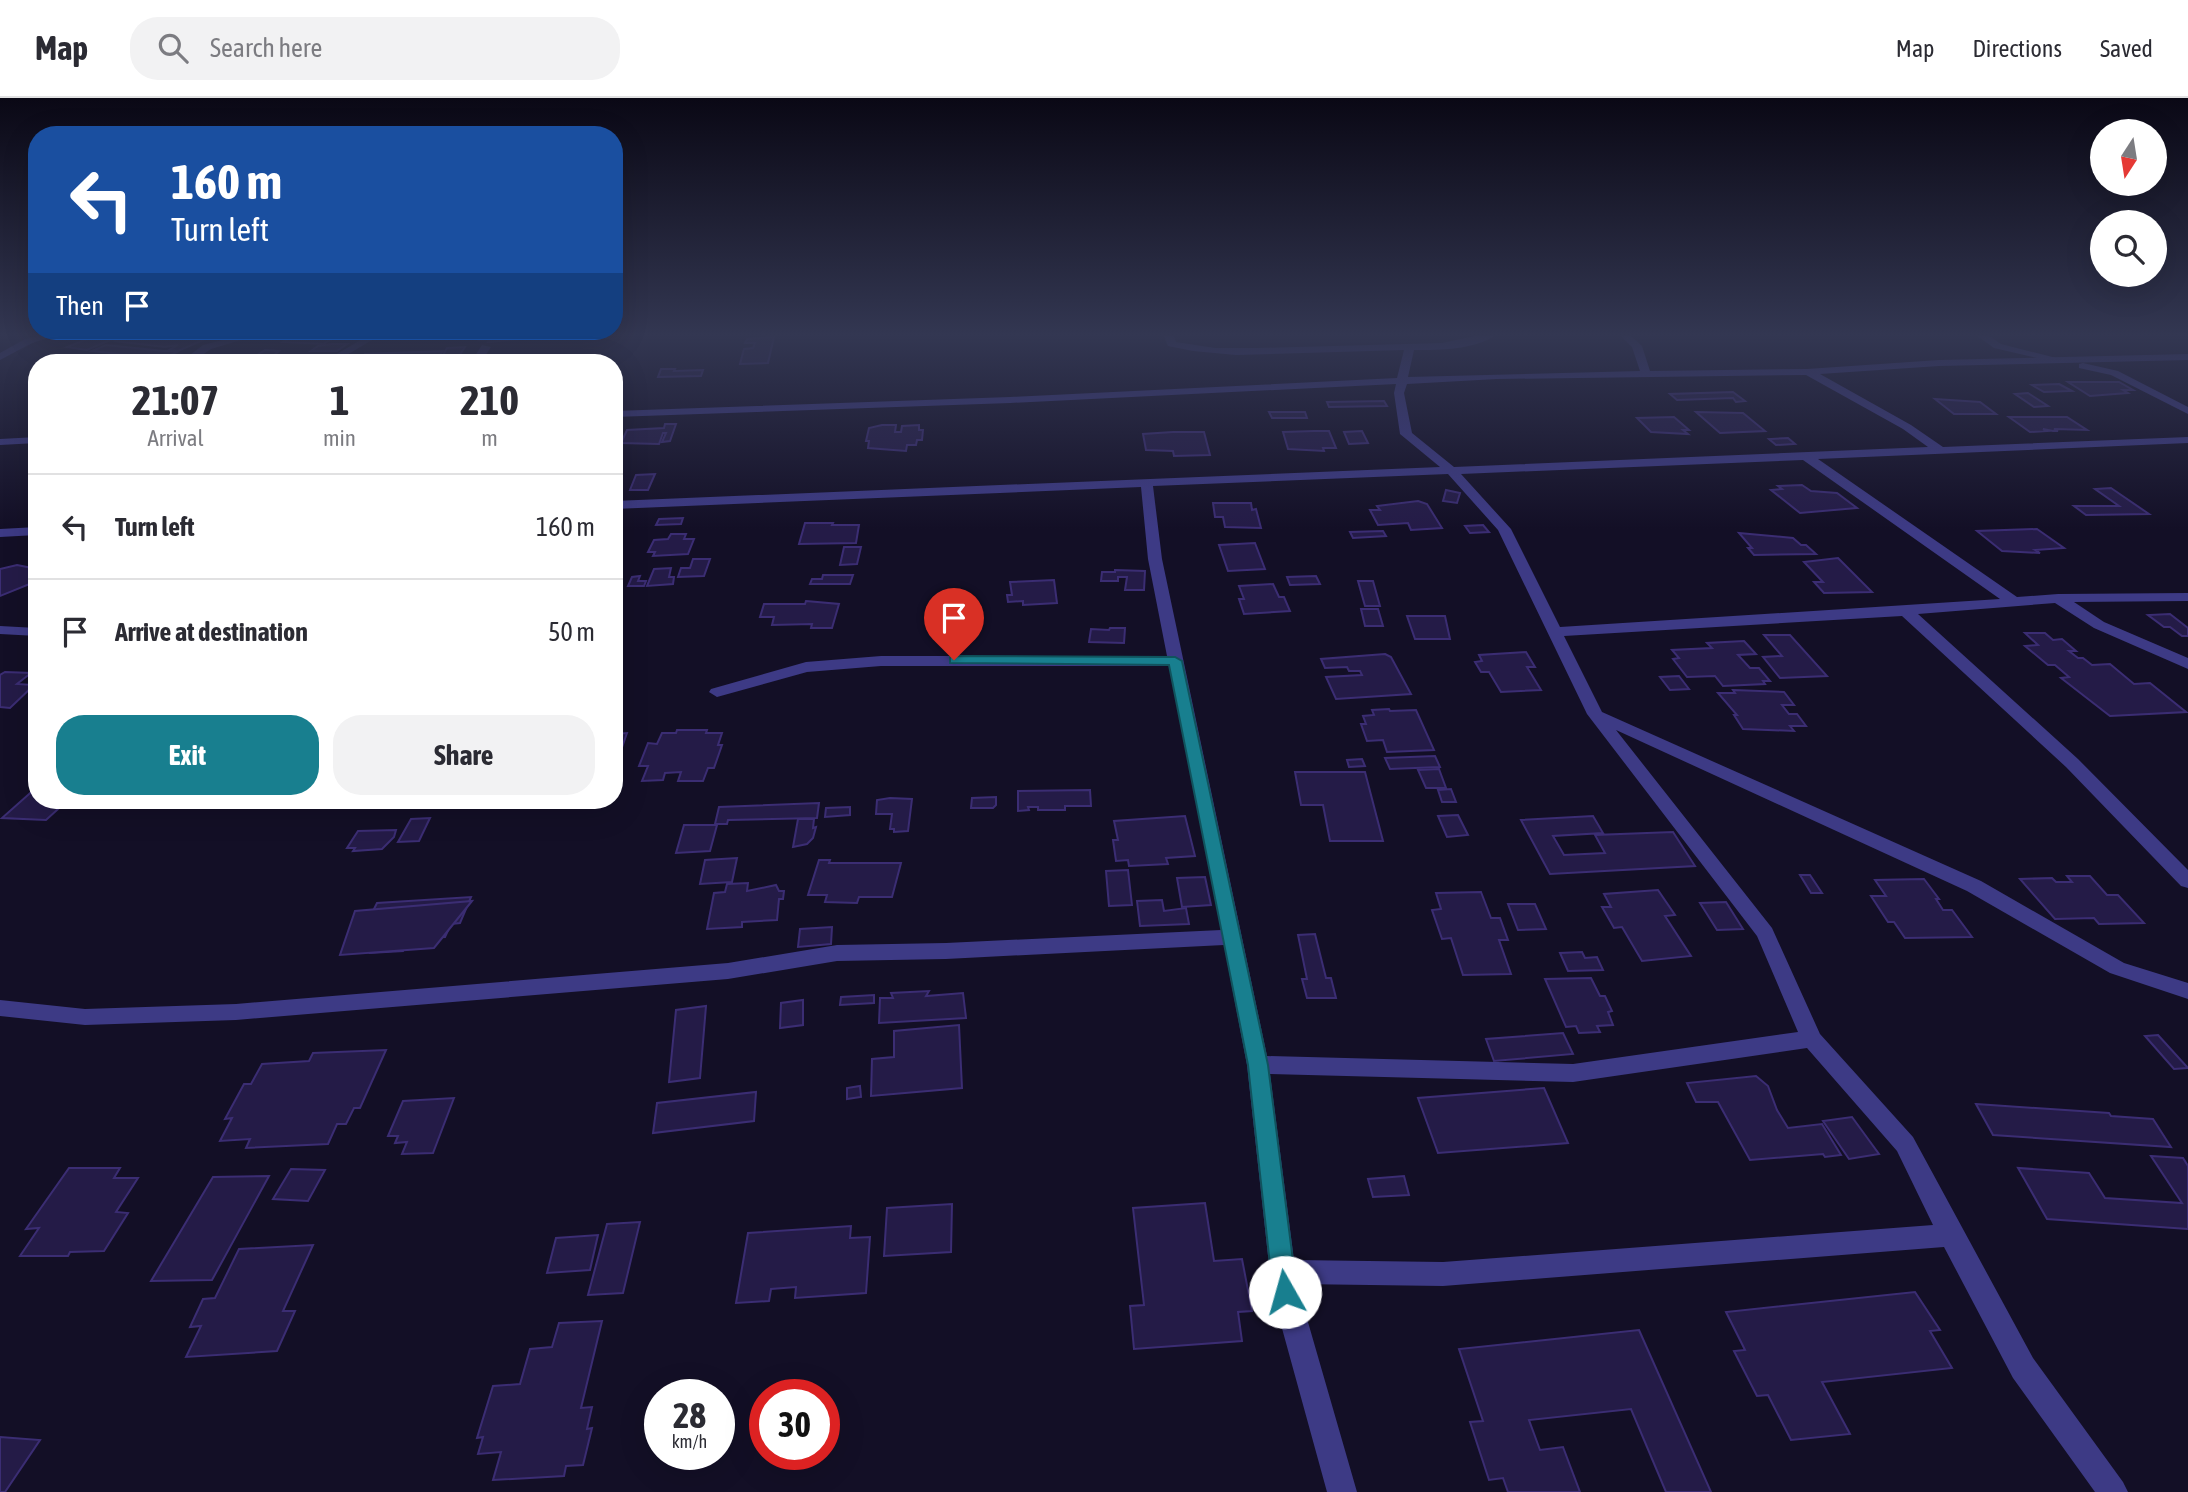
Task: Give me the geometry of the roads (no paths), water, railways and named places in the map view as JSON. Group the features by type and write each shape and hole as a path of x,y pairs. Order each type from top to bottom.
{"street":[{"path":"623,414 1029,399"},
{"path":"1400,399 1406,434 1451,470 1504,529 1595,714 1765,933 1812,1040 1905,1144 2023,1368 2113,1492"},
{"path":"1856,399 1907,427 1940,450"},
{"path":"2165,399 2188,411"},
{"path":"0,442 28,440"},
{"path":"623,505 2188,440"},
{"path":"1807,457 2014,602"},
{"path":"1147,485 1155,559 1258,1065 1285,1292 1342,1492"},
{"path":"0,533 28,531"},
{"path":"1554,632 1906,611 2059,598 2188,597"},
{"path":"2059,598 2099,625 2188,664"},
{"path":"1906,611 2072,763 2188,881"},
{"path":"0,630 28,632"},
{"path":"717,692 806,667 881,661 1175,661"},
{"path":"1595,714 1974,886 2117,968 2188,991"},
{"path":"4,1013 85,1017 236,1012 728,971 837,953 946,951 1231,937"},
{"path":"1258,1065 1573,1073 1812,1040"},
{"path":"1282,1272 1443,1274 1951,1235"}]}
